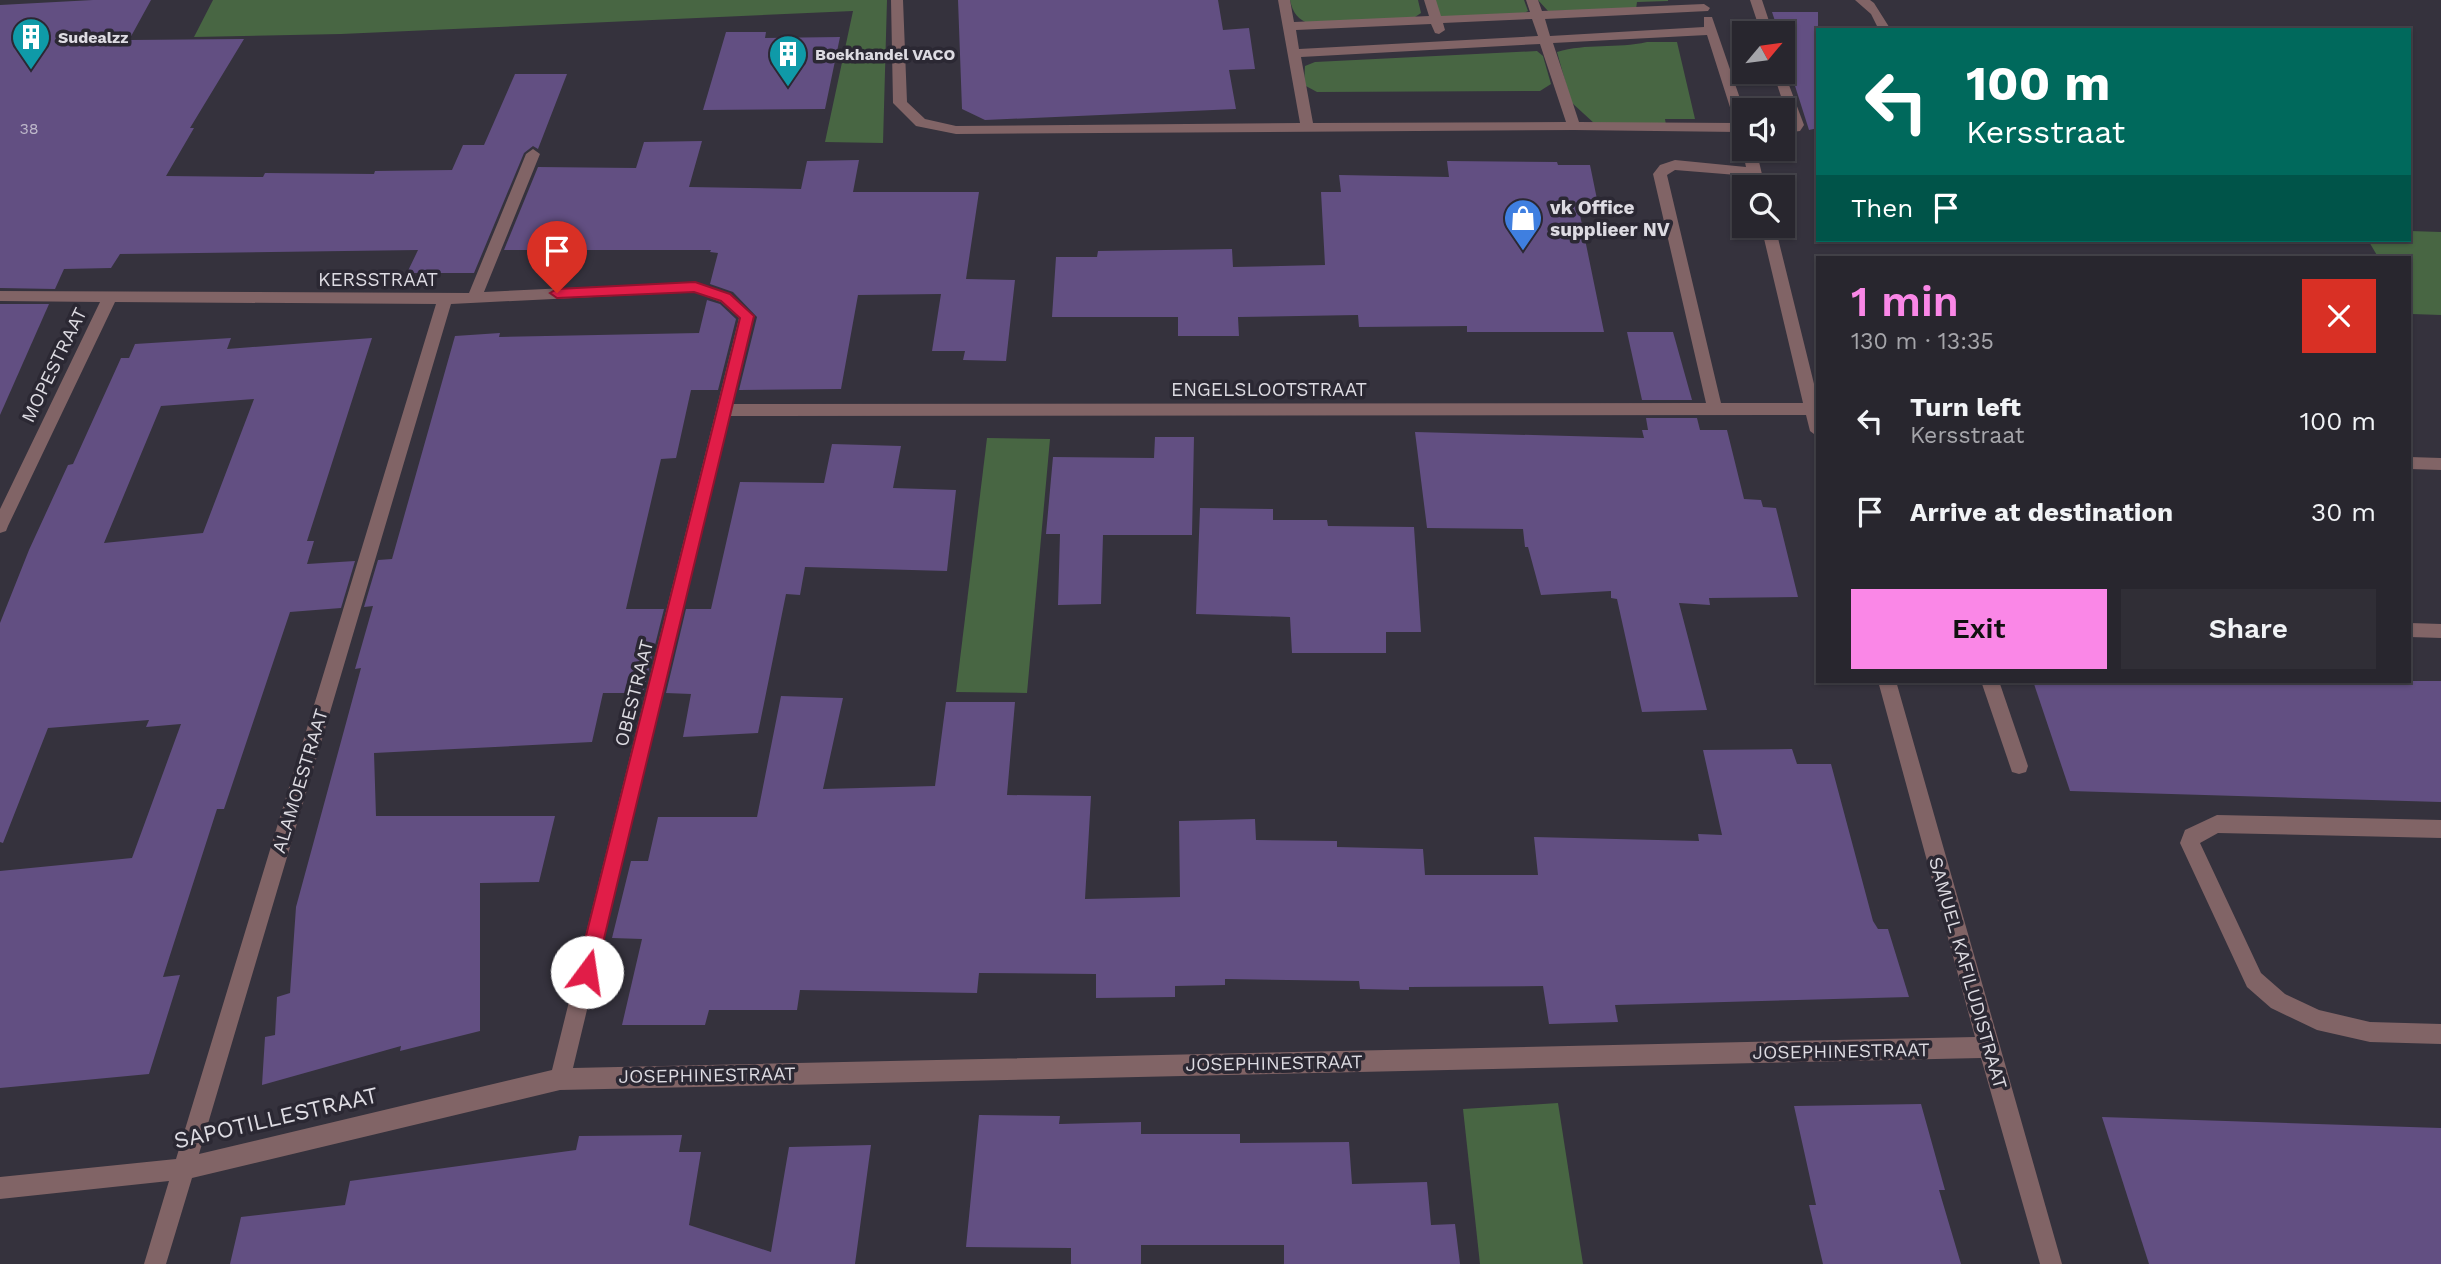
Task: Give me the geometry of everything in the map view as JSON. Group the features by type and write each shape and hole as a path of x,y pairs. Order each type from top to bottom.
{"street":[{"path":"897,0 900,103 921,123 956,130 1574,126 1732,130"},
{"path":"1284,0 1307,127"},
{"path":"1430,0 1442,44"},
{"path":"1532,0 1574,126"},
{"path":"1756,0 1763,21"},
{"path":"1861,0 1872,5 1884,28"},
{"path":"1289,26 1537,15 1703,4 1734,98"},
{"path":"1293,53 1712,31"},
{"path":"475,297 533,154"},
{"path":"1752,161 1755,175"},
{"path":"1715,409 1660,174 1665,168 1675,165 1754,172"},
{"path":"1771,238 1816,424"},
{"name":"KERSSTRAAT","path":"0,296 445,299 695,287 726,298 747,316"},
{"name":"MOPESTRAAT","path":"0,526 110,297"},
{"name":"ALAMOESTRAAT","path":"155,1264 445,299"},
{"name":"OBESTRAAT","path":"560,1079 747,316"},
{"name":"ENGELSLOOTSTRAAT","path":"726,410 1812,409"},
{"path":"2411,463 2441,464"},
{"path":"2411,630 2441,631"},
{"name":"SAMUEL KAFILUDISTRAAT","path":"1888,683 2051,1264"},
{"path":"1991,683 2020,766"},
{"path":"2441,829 2217,824 2192,836 2190,844 2255,979 2278,1001 2317,1020 2370,1032 2441,1034"},
{"name":"JOSEPHINESTRAAT","path":"560,1079 1988,1047"},
{"name":"SAPOTILLESTRAAT","path":"0,1188 183,1169 560,1079"}],"green space":[{"path":"213,0 887,0 883,143 825,142 853,11 341,34 194,37"},
{"path":"1290,0 1418,0 1421,13 1412,19 1311,25 1297,16"},
{"path":"1433,0 1524,0 1528,11 1522,14 1442,17 1437,14"},
{"path":"1538,0 1668,1 1637,2 1636,9 1548,11"},
{"path":"1647,42 1677,42 1695,119 1665,119 1666,125 1595,124 1571,102 1557,52"},
{"path":"1537,51 1543,56 1551,84 1540,91 1317,92 1304,85 1305,66 1315,62"},
{"path":"2411,231 2441,232 2441,315 2412,314 2411,256 2377,256 2369,242 2411,242"},
{"path":"987,438 1050,439 1027,693 956,692"},
{"path":"1558,1103 1583,1264 1480,1264 1463,1109"}],"building":[{"path":"151,0 129,40 244,39 190,128 194,128 166,176 263,177 265,173 374,174 375,171 452,170 463,145 484,145 515,74 567,74 538,149 533,146 524,153 474,273 407,273 418,250 120,254 111,268 64,269 55,289 0,288 0,5"},
{"path":"958,0 1218,0 1223,30 1249,28 1255,69 1229,70 1236,109 985,120 962,109"},
{"path":"1772,12 1818,12 1816,128 1809,130 1794,84 1796,21 1775,21"},
{"name":"Boekhandel VACO","path":"726,32 766,32 765,38 840,37 825,109 703,110"},
{"path":"702,141 689,187 801,189 807,161 859,160 853,192 979,192 966,279 1015,280 1006,361 963,360 965,351 932,351 941,294 858,295 841,389 739,390 757,317 733,292 710,284 718,253 710,252 711,250 504,250 538,167 636,168 644,142"},
{"path":"1447,161 1590,165 1599,209 1579,210 1604,332 1467,332 1467,326 1359,327 1358,315 1238,317 1239,336 1178,336 1178,317 1052,317 1056,257 1097,257 1098,251 1232,249 1233,267 1325,265 1321,192 1341,192 1339,175 1449,177"},
{"path":"707,300 720,304 736,319 718,390 691,390 676,458 661,459 626,609 664,609 643,693 603,693 592,742 374,753 376,816 555,816 539,882 480,883 480,1031 400,1051 401,1046 262,1085 265,1037 275,1035 277,997 290,993 296,907 361,668 355,669 373,606 364,607 378,560 392,559 455,336 500,333 499,337 699,333"},
{"path":"0,304 49,304 0,415"},
{"path":"1627,332 1673,332 1692,400 1642,400"},
{"path":"231,338 227,349 372,338 307,541 314,541 307,564 355,561 341,608 290,612 224,809 217,809 163,977 180,975 149,1074 0,1088 0,871 132,858 181,724 146,727 149,720 48,728 3,843 0,842 0,623 29,550 68,465 73,464 121,358 129,358 135,344","holes":["254,399 203,533 104,543 161,406"]},
{"path":"1646,418 1697,418 1700,430 1727,430 1744,499 1761,500 1763,507 1776,508 1798,597 1709,598 1710,605 1679,603 1707,710 1642,712 1617,599 1611,598 1611,591 1541,595 1528,547 1525,547 1523,529 1427,528 1415,432 1644,438 1642,430 1648,430"},
{"path":"1155,437 1194,437 1192,535 1103,535 1101,604 1058,605 1060,534 1046,534 1053,457 1154,458"},
{"path":"832,444 901,446 893,488 956,490 947,571 805,567 800,595 786,594 758,733 683,737 691,694 666,693 686,609 711,609 740,482 824,483"},
{"path":"1200,508 1273,509 1273,520 1327,520 1328,526 1414,527 1421,632 1386,632 1386,653 1292,653 1290,617 1196,614"},
{"path":"2441,681 2441,802 2070,791 2034,683"},
{"path":"781,696 843,698 823,789 935,786 946,702 1015,702 1007,795 1091,796 1085,899 1180,897 1179,821 1255,819 1256,840 1337,841 1337,847 1423,849 1425,875 1538,875 1534,837 1699,841 1698,834 1722,835 1703,750 1792,749 1797,764 1831,764 1873,921 1878,929 1888,929 1909,997 1615,1005 1618,1022 1549,1024 1543,986 1360,989 1359,981 1225,979 1225,985 1175,986 1175,997 1096,998 1096,974 979,973 977,993 800,990 797,1010 709,1010 705,1025 622,1025 642,939 612,938 631,861 648,861 658,817 757,817"},
{"path":"1921,1104 1945,1190 1939,1190 1961,1264 1823,1264 1809,1205 1816,1205 1794,1106"},
{"path":"979,1115 1060,1116 1059,1124 1141,1122 1141,1134 1240,1134 1240,1143 1349,1142 1352,1184 1427,1182 1431,1225 1455,1224 1460,1264 1284,1264 1284,1245 1141,1245 1141,1264 1071,1264 1071,1248 966,1247"},
{"path":"2102,1117 2441,1128 2441,1264 2149,1264"},
{"path":"682,1135 679,1152 701,1152 689,1225 771,1252 789,1147 871,1145 855,1264 230,1264 241,1217 345,1205 350,1181 576,1150 579,1136"}],"place":[{"name":"Sudealzz","path":"31,71"},
{"name":"Boekhandel VACO","path":"788,88"},
{"name":"vk Office supplieer NV","path":"1523,252"}],"route":[{"path":"557,293 695,287 726,298 747,316 587,972"}]}
